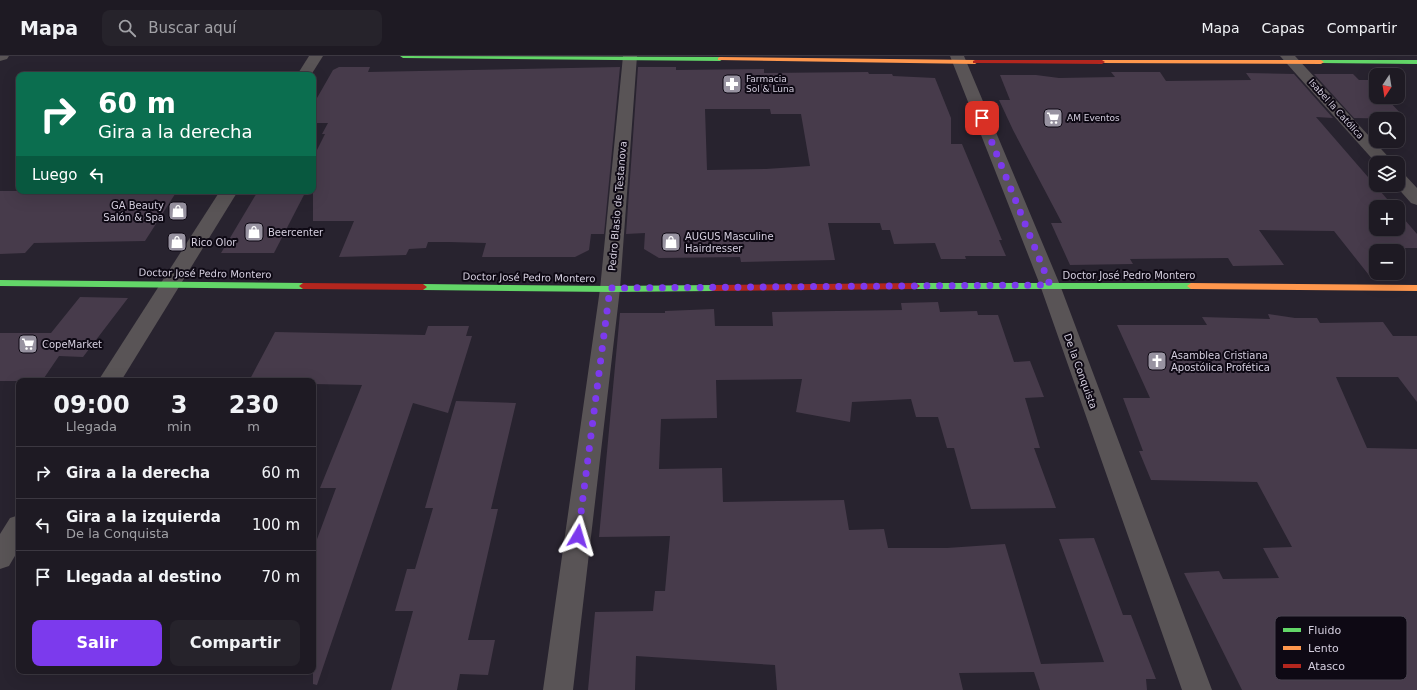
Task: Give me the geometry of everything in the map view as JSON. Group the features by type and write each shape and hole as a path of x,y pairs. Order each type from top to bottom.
{"street":[{"path":"306,72 316,56"},
{"path":"403,56 1289,59 1417,62"},
{"name":"Pedro Blasio de Testanova","path":"558,690 610,288 630,57"},
{"name":"De la Conquista","path":"958,59 1050,285 1197,690"},
{"name":"Isabel la Católica","path":"1289,59 1379,156"},
{"path":"1405,185 1417,198"},
{"path":"111,378 226,194"},
{"name":"Doctor José Pedro Montero","path":"0,283 610,288 1050,285 1417,288"},
{"path":"0,557 16,531"}],"building":[{"path":"339,67 370,67 368,72 620,67 604,234 591,234 589,250 575,257 482,257 486,243 428,242 426,248 409,249 406,255 339,257 354,221 313,221 313,194 316,194 316,152 325,134 322,134 328,123 316,123 316,100 333,70"},
{"path":"638,67 676,67 676,70 764,69 764,73 868,72 869,74 892,74 893,76 935,78 951,118 951,144 962,144 1002,240 999,240 1006,256 965,256 966,259 941,259 935,243 894,244 890,230 882,230 880,223 828,223 835,260 741,262 740,257 659,258 644,249 645,233 626,234","holes":["705,109 770,109 771,114 801,114 810,166 766,169 707,170"]},
{"path":"1111,72 1160,72 1166,81 1251,80 1246,73 1294,74 1333,118 1316,117 1369,178 1369,192 1381,192 1388,200 1369,200 1369,236 1405,236 1405,220 1417,234 1417,248 1405,248 1405,244 1369,244 1369,275 1334,231 1259,230 1284,265 1233,266 1228,258 1130,259 1133,264 1070,265 1051,223 1062,223 1013,130 999,100 1010,100 1000,75 1036,75 1059,78 1115,77"},
{"path":"1314,74 1353,74 1359,80 1369,80 1369,104 1392,104 1399,112 1369,112 1369,118 1354,118"},
{"path":"0,191 16,191 16,194 175,194 145,241 34,243 25,253 0,254"},
{"path":"256,194 304,194 274,253 221,253"},
{"path":"80,297 128,298 83,357 59,356 44,378 16,378 16,381 0,381 0,333 51,333"},
{"path":"938,302 940,312 977,311 978,315 998,315 1014,362 1030,361 1044,397 1025,398 1040,448 1034,448 1056,508 971,509 954,448 947,448 938,417 916,417 911,399 852,402 850,422 796,412 802,379 716,380 717,418 661,419 659,469 722,468 723,502 844,500 849,530 884,529 888,548 947,548 1005,544 1041,664 1104,662 1059,539 1094,538 1123,615 1131,615 1156,679 1146,679 1147,690 1040,690 1034,672 959,673 963,690 777,690 775,665 636,656 635,690 588,690 595,612 653,611 655,591 665,591 670,536 599,537 620,313 665,313 665,311 714,309 715,326 773,326 772,312 902,310 901,303"},
{"path":"1268,314 1295,318 1317,318 1320,323 1383,322 1393,336 1417,336 1417,402 1398,377 1336,377 1367,448 1417,449 1417,690 1242,690 1184,573 1219,571 1223,579 1279,578 1263,548 1292,547 1257,482 1151,480 1139,451 1143,451 1123,398 1150,398 1117,325 1207,325 1202,317 1270,319"},
{"path":"428,326 469,326 466,336 472,336 448,413 413,403 317,685 313,684 313,674 316,674 316,542 336,488 320,488 362,385 316,384 316,378 251,378 275,332 425,335"},
{"path":"456,401 516,403 491,509 498,509 468,640 495,640 488,675 460,674 457,690 391,690 413,611 395,611 407,569 415,569 433,508 425,508"}],"traffic: fast":[{"path":"403,56 720,59"},
{"path":"1321,62 1417,62"},
{"path":"0,283 303,286"},
{"path":"916,286 1191,286"},
{"path":"423,287 610,289 713,288"}],"traffic: slow":[{"path":"720,59 975,62"},
{"path":"1102,62 1321,62"},
{"path":"1191,286 1417,288"}],"traffic: jam":[{"path":"975,62 1102,62"},
{"path":"303,286 423,287"},
{"path":"713,288 916,286"}],"place":[{"name":"Farmacia Sol & Luna","path":"732,84"},
{"name":"AM Eventos","path":"1053,118"},
{"name":"GA Beauty Salón & Spa","path":"178,211"},
{"name":"Beercenter","path":"254,232"},
{"name":"Rico Olor","path":"177,242"},
{"name":"AUGUS Masculine Hairdresser","path":"671,242"},
{"name":"CopeMarket","path":"28,344"},
{"name":"Asamblea Cristiana Apostólica Profética","path":"1157,361"}],"route":[{"path":"578,536 610,288 1050,285 982,118"}]}
